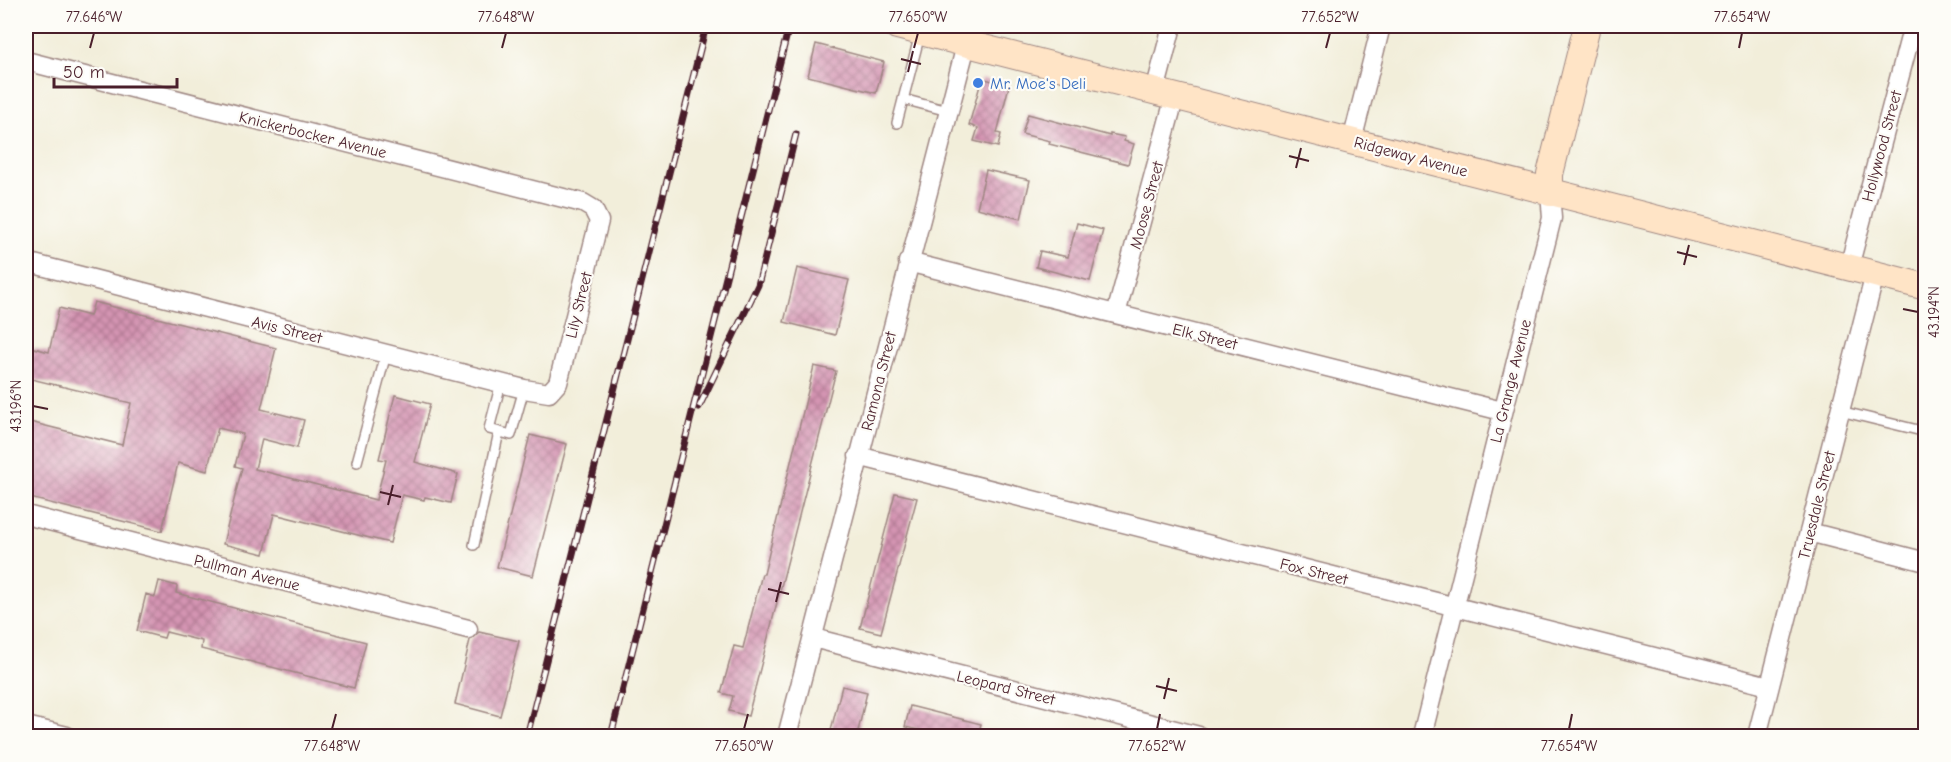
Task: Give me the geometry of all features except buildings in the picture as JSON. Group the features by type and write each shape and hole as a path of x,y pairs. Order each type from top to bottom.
{"street":[{"name":"Moose Street","path":"1116,314 1165,93 1172,26"},
{"path":"1352,141 1380,26"},
{"name":"La Grange Avenue","path":"1422,736 1552,218 1550,174 1587,26"},
{"name":"Hollywood Street","path":"1849,267 1913,26"},
{"name":"Ridgeway Avenue","path":"909,28 969,34 1165,93 1926,287"},
{"name":"Ramona Street","path":"787,736 908,262 969,34"},
{"name":"Knickerbocker Avenue","path":"26,61 583,203 596,213"},
{"name":"Lily Street","path":"549,393 558,383 598,226 596,213"},
{"name":"Elk Street","path":"908,262 1502,411"},
{"name":"Avis Street","path":"29,263 524,389 549,393"},
{"name":"Truesdale Street","path":"1757,736 1875,274"},
{"name":"Fox Street","path":"858,456 1769,686"},
{"name":"Pullman Avenue","path":"26,515 468,629"},
{"path":"1809,532 1926,562"},
{"name":"Leopard Street","path":"813,638 1199,736"},
{"path":"26,726 67,736"}],"lane":[{"path":"897,123 903,99 909,28"},
{"path":"903,99 948,111"},
{"path":"26,291 29,263"},
{"path":"357,462 386,354"},
{"path":"501,383 489,429 499,432 511,435 524,389"},
{"path":"1840,411 1926,432"},
{"path":"474,545 499,432"}],"railway":[{"path":"527,736 706,26"},
{"path":"611,736 789,26"},
{"path":"699,407 758,285 796,134"}],"place":[{"name":"Mr. Moe's Deli","path":"978,83"}]}
